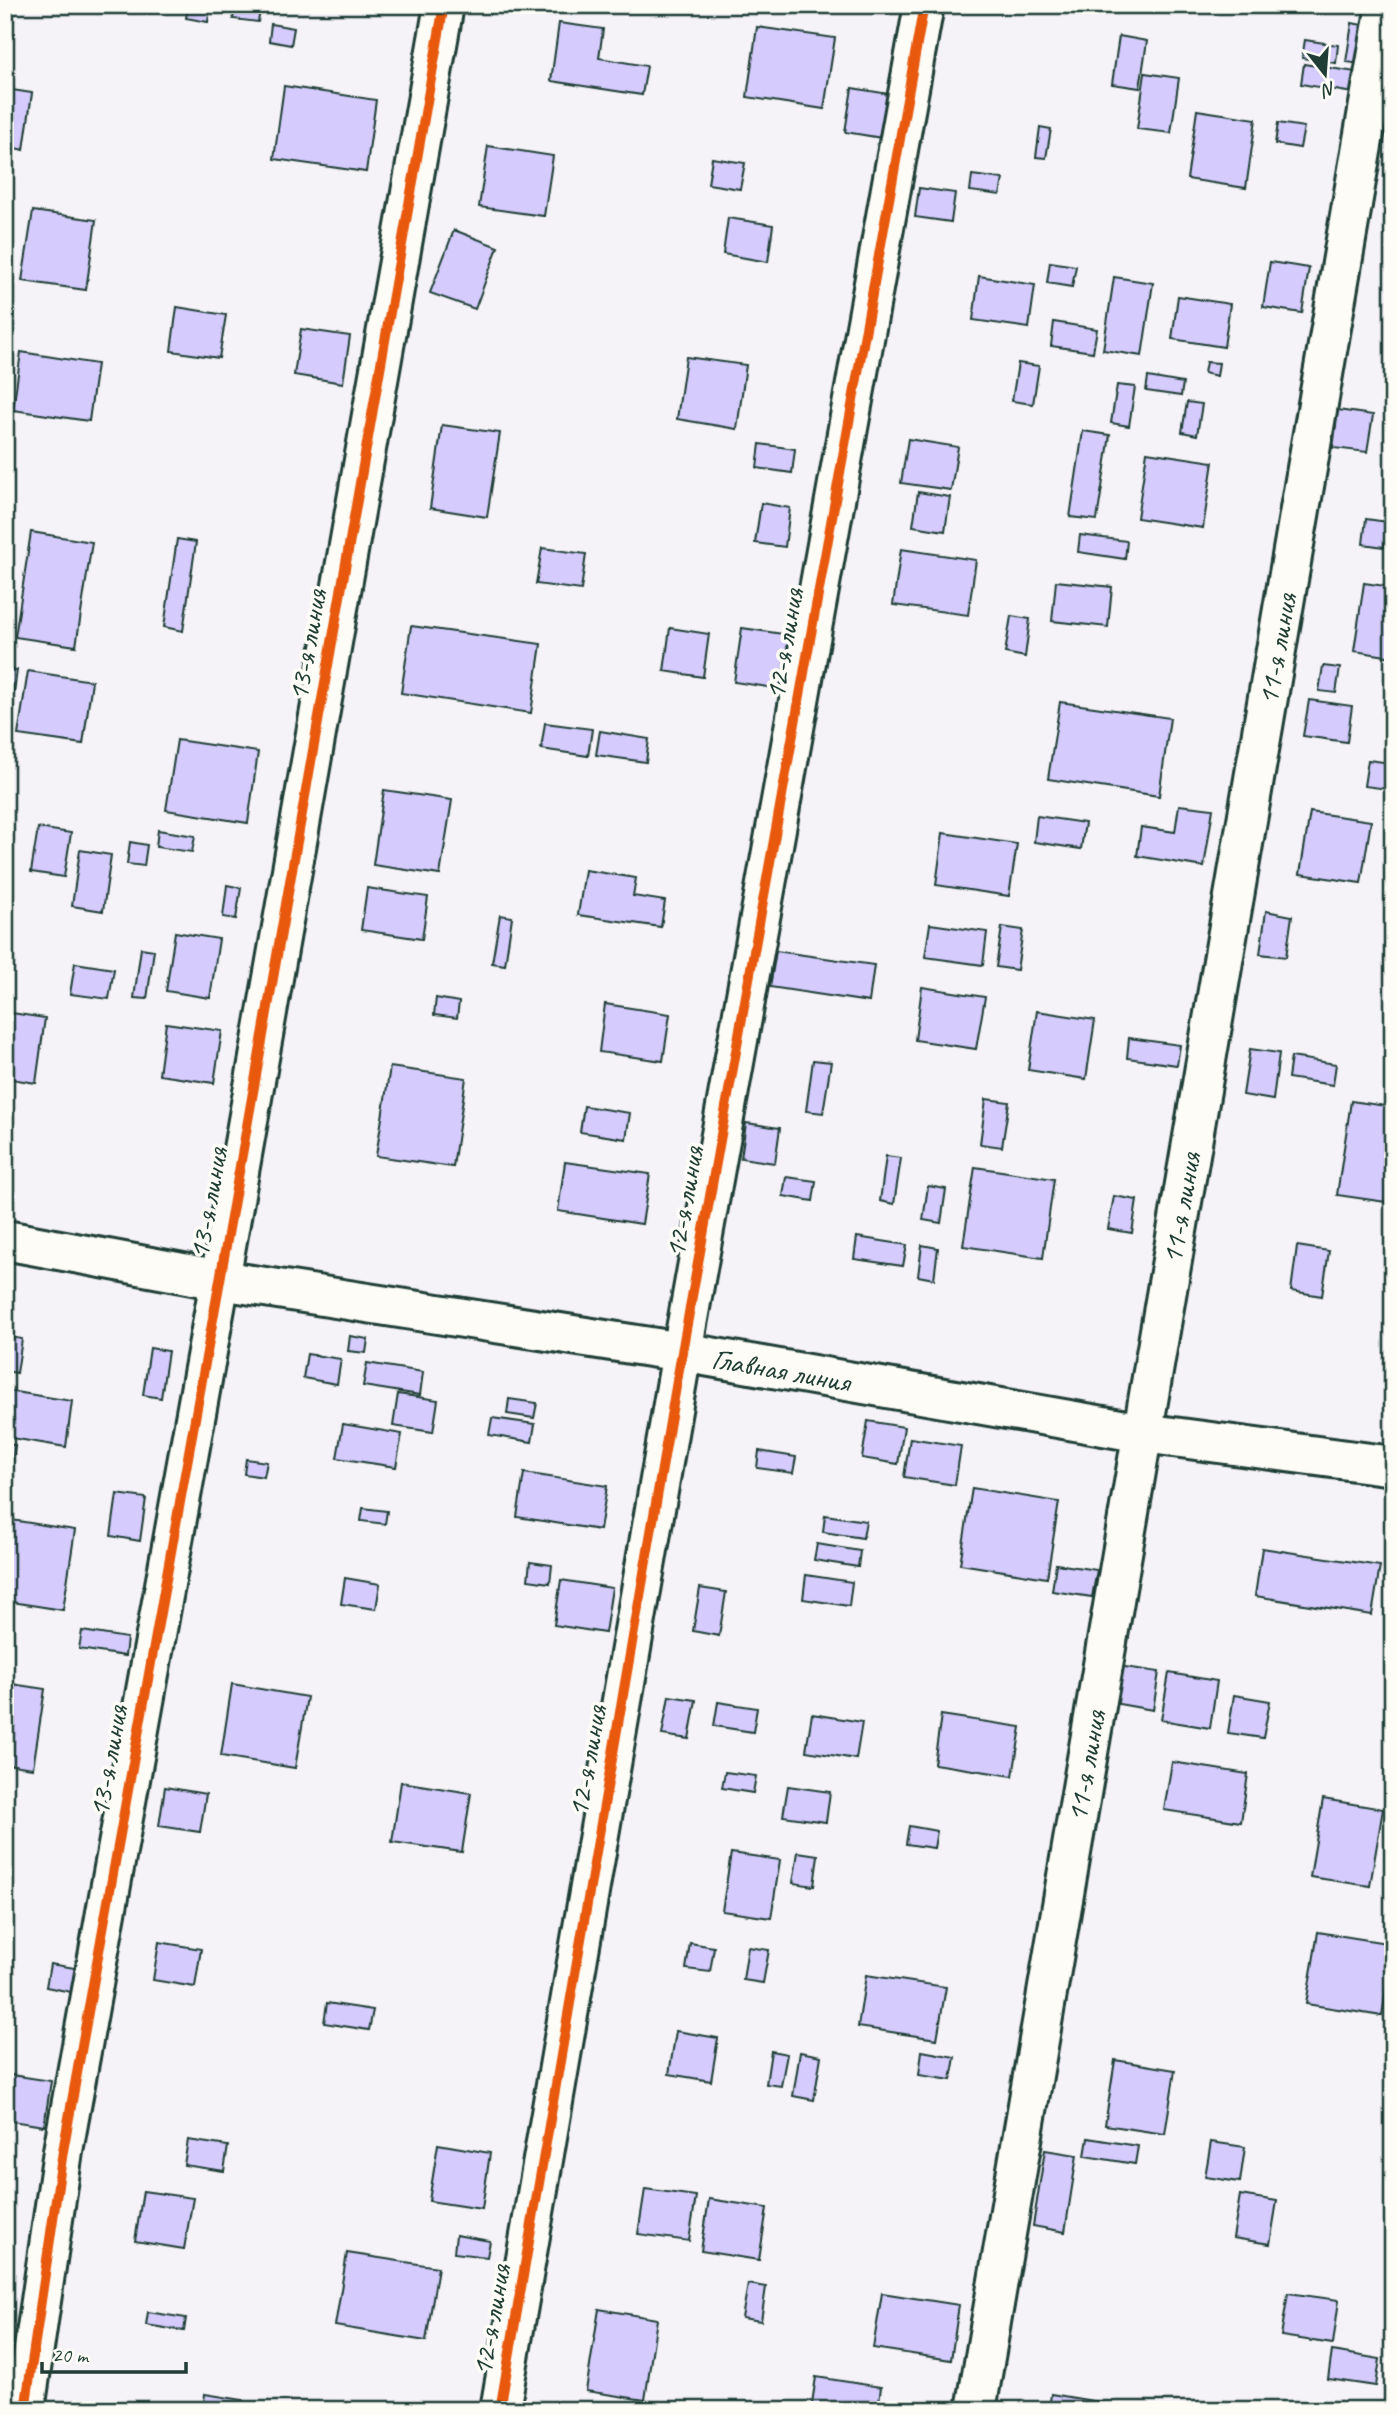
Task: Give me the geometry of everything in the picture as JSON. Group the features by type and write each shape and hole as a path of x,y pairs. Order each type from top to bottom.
{"street":[{"name":"13-я линия","path":"25,2410 63,2151 220,1280 444,5"},
{"name":"12-я линия","path":"500,2410 682,1352 923,5"},
{"name":"11-я линия","path":"976,2410 1387,5"},
{"name":"Главная линия","path":"5,1240 220,1280 682,1352 1143,1433 1393,1466"}],"building":[{"path":"188,5 210,5 208,22 186,18"},
{"path":"235,5 261,5 258,22 233,19"},
{"path":"1049,5 1095,5 1093,13"},
{"path":"559,23 603,29 599,58 647,66 642,95 551,81"},
{"path":"1352,23 1367,26 1361,64 1346,62"},
{"path":"271,24 294,28 291,45 269,41"},
{"path":"757,27 835,38 824,109 747,97"},
{"path":"1119,36 1147,41 1140,88 1112,84"},
{"path":"1305,40 1338,45 1336,63 1302,58"},
{"path":"1304,64 1356,72 1353,93 1301,84"},
{"path":"1145,73 1179,78 1171,133 1137,129"},
{"path":"284,86 376,100 366,172 274,159"},
{"path":"852,88 889,94 882,138 845,132"},
{"path":"6,89 32,93 24,150 5,146"},
{"path":"1197,110 1256,119 1246,188 1187,179"},
{"path":"1278,123 1304,127 1300,148 1275,144"},
{"path":"1040,127 1051,129 1046,158 1036,157"},
{"path":"488,146 553,156 544,216 479,207"},
{"path":"712,158 745,163 740,189 708,184"},
{"path":"972,175 1003,179 1000,195 970,191"},
{"path":"919,188 955,193 951,222 915,217"},
{"path":"33,211 96,220 86,290 22,281"},
{"path":"728,218 773,225 768,262 723,254"},
{"path":"454,230 498,247 475,309 430,293"},
{"path":"1050,262 1076,266 1072,287 1047,283"},
{"path":"1270,262 1309,268 1302,313 1263,307"},
{"path":"979,276 1035,285 1029,328 973,320"},
{"path":"1114,277 1153,283 1142,356 1103,350"},
{"path":"1178,296 1230,304 1224,347 1172,339"},
{"path":"177,307 226,315 219,358 171,351"},
{"path":"1054,322 1097,329 1093,352 1051,346"},
{"path":"301,329 350,336 343,383 294,375"},
{"path":"21,352 97,364 89,421 13,410"},
{"path":"686,357 746,365 737,429 677,419"},
{"path":"1206,362 1219,363 1217,376 1204,373"},
{"path":"1018,363 1039,366 1033,404 1012,401"},
{"path":"1148,377 1183,383 1181,396 1146,391"},
{"path":"1117,385 1135,387 1129,426 1111,423"},
{"path":"1187,402 1202,404 1197,435 1182,432"},
{"path":"1338,410 1373,415 1367,452 1333,448"},
{"path":"442,425 500,433 487,517 430,508"},
{"path":"1083,431 1110,435 1097,520 1070,517"},
{"path":"908,439 958,447 951,490 901,483"},
{"path":"760,444 795,449 792,473 757,468"},
{"path":"1147,452 1213,462 1203,528 1137,518"},
{"path":"918,492 950,497 945,531 913,526"},
{"path":"761,503 790,508 785,547 755,543"},
{"path":"1366,519 1388,522 1384,547 1363,544"},
{"path":"31,532 92,542 76,646 15,637"},
{"path":"1080,535 1127,541 1125,559 1078,552"},
{"path":"177,539 196,542 183,631 164,627"},
{"path":"542,548 586,554 581,590 536,584"},
{"path":"901,549 976,560 968,615 893,605"},
{"path":"1056,581 1112,587 1108,627 1052,621"},
{"path":"1364,583 1393,587 1393,657 1354,651"},
{"path":"1011,616 1030,619 1025,657 1005,653"},
{"path":"411,626 541,644 531,713 401,693"},
{"path":"670,628 709,634 703,677 664,671"},
{"path":"742,628 790,635 782,689 734,682"},
{"path":"1323,666 1340,668 1336,693 1319,691"},
{"path":"5,669 17,670 14,692 5,690"},
{"path":"28,671 92,681 83,744 18,735"},
{"path":"1309,700 1352,706 1347,742 1303,736"},
{"path":"1060,702 1170,718 1159,796 1048,779"},
{"path":"545,723 592,729 588,756 541,749"},
{"path":"600,731 649,739 646,762 596,755"},
{"path":"177,740 258,752 248,823 166,810"},
{"path":"1368,760 1392,763 1388,789 1364,786"},
{"path":"384,790 452,800 440,875 373,865"},
{"path":"1179,805 1213,809 1204,867 1137,856 1141,827 1175,832"},
{"path":"1310,812 1371,821 1361,883 1300,874"},
{"path":"1037,816 1085,823 1081,849 1034,842"},
{"path":"38,828 71,833 64,877 31,872"},
{"path":"158,830 195,836 192,852 156,847"},
{"path":"943,833 1017,844 1009,896 936,885"},
{"path":"130,842 147,845 144,866 127,864"},
{"path":"80,850 111,855 103,911 72,906"},
{"path":"585,870 636,878 633,896 665,901 661,927 578,915"},
{"path":"227,885 241,888 236,919 223,917"},
{"path":"367,888 428,897 422,939 361,930"},
{"path":"1266,911 1292,916 1286,957 1260,954"},
{"path":"500,915 512,917 505,965 492,963"},
{"path":"930,924 987,932 983,965 925,957"},
{"path":"1002,927 1023,930 1017,970 996,967"},
{"path":"175,932 219,939 210,998 166,991"},
{"path":"141,948 154,950 147,999 134,998"},
{"path":"776,951 874,965 869,1002 770,987"},
{"path":"75,963 114,969 109,999 70,994"},
{"path":"922,987 985,997 976,1049 915,1040"},
{"path":"436,998 459,1002 457,1018 434,1015"},
{"path":"605,1004 670,1014 663,1061 599,1052"},
{"path":"1037,1011 1095,1020 1086,1079 1028,1070"},
{"path":"5,1012 45,1018 36,1083 5,1078"},
{"path":"166,1023 222,1031 214,1083 159,1075"},
{"path":"1129,1038 1180,1045 1177,1065 1127,1058"},
{"path":"1250,1049 1279,1053 1273,1100 1243,1095"},
{"path":"1291,1057 1336,1064 1333,1085 1288,1078"},
{"path":"813,1060 831,1062 823,1113 806,1111"},
{"path":"390,1067 466,1078 453,1167 376,1156"},
{"path":"986,1099 1009,1102 1002,1147 980,1144"},
{"path":"1351,1101 1393,1107 1393,1203 1337,1195"},
{"path":"584,1106 630,1113 626,1139 580,1132"},
{"path":"746,1123 780,1128 775,1163 741,1158"},
{"path":"886,1156 901,1158 894,1204 880,1201"},
{"path":"565,1162 650,1174 642,1224 558,1211"},
{"path":"975,1167 1054,1179 1043,1258 963,1246"},
{"path":"786,1177 816,1181 813,1201 783,1196"},
{"path":"928,1186 946,1189 941,1223 923,1220"},
{"path":"1114,1196 1137,1200 1132,1233 1108,1229"},
{"path":"857,1237 907,1245 903,1266 854,1259"},
{"path":"922,1245 938,1248 934,1279 918,1276"},
{"path":"1297,1246 1329,1251 1322,1296 1291,1291"},
{"path":"5,1336 22,1339 17,1373 5,1371"},
{"path":"350,1336 368,1339 366,1353 348,1351"},
{"path":"150,1348 168,1351 161,1398 143,1395"},
{"path":"307,1354 341,1359 337,1384 303,1378"},
{"path":"367,1363 423,1372 420,1395 363,1386"},
{"path":"9,1391 72,1401 66,1447 5,1437"},
{"path":"398,1394 438,1400 433,1432 393,1426"},
{"path":"509,1399 537,1403 534,1418 507,1414"},
{"path":"492,1418 535,1424 532,1442 489,1435"},
{"path":"868,1421 904,1427 898,1464 862,1458"},
{"path":"343,1424 402,1434 396,1467 337,1458"},
{"path":"910,1438 961,1446 955,1485 904,1477"},
{"path":"5,1444 15,1445 9,1482 5,1482"},
{"path":"759,1451 796,1457 793,1473 757,1468"},
{"path":"246,1459 267,1462 264,1477 244,1474"},
{"path":"524,1473 607,1486 600,1530 517,1517"},
{"path":"972,1488 1059,1502 1047,1578 960,1564"},
{"path":"117,1494 146,1498 140,1541 111,1536"},
{"path":"363,1508 387,1511 385,1524 361,1521"},
{"path":"825,1515 866,1521 863,1538 823,1532"},
{"path":"5,1519 75,1530 63,1610 5,1601"},
{"path":"817,1544 860,1551 858,1567 814,1560"},
{"path":"1262,1548 1380,1566 1372,1615 1255,1596"},
{"path":"530,1562 552,1565 550,1583 528,1580"},
{"path":"1056,1564 1097,1570 1092,1597 1052,1591"},
{"path":"806,1575 852,1582 849,1606 803,1599"},
{"path":"345,1578 380,1584 376,1609 341,1604"},
{"path":"561,1580 612,1588 605,1633 554,1625"},
{"path":"700,1588 726,1592 719,1636 693,1631"},
{"path":"82,1631 127,1638 125,1656 79,1649"},
{"path":"1118,1666 1159,1672 1153,1710 1113,1703"},
{"path":"1169,1673 1217,1681 1210,1728 1161,1720"},
{"path":"5,1683 45,1689 33,1768 5,1764"},
{"path":"232,1684 307,1697 295,1768 221,1756"},
{"path":"1234,1695 1270,1701 1263,1738 1228,1733"},
{"path":"669,1696 696,1700 689,1739 662,1735"},
{"path":"718,1702 757,1708 753,1732 714,1726"},
{"path":"812,1714 862,1722 856,1759 806,1751"},
{"path":"941,1715 1021,1727 1013,1776 934,1764"},
{"path":"1172,1762 1248,1774 1241,1822 1164,1810"},
{"path":"725,1772 756,1776 753,1793 722,1788"},
{"path":"401,1782 471,1793 462,1852 392,1842"},
{"path":"788,1786 830,1792 826,1822 783,1816"},
{"path":"165,1787 206,1794 200,1832 159,1826"},
{"path":"1323,1799 1383,1809 1370,1886 1310,1877"},
{"path":"909,1826 937,1831 934,1848 906,1844"},
{"path":"798,1852 818,1855 814,1886 793,1883"},
{"path":"731,1853 780,1860 771,1918 722,1911"},
{"path":"1318,1932 1393,1944 1382,2016 1306,2004"},
{"path":"159,1942 201,1949 195,1987 153,1980"},
{"path":"690,1943 714,1947 710,1972 686,1969"},
{"path":"748,1947 769,1950 763,1983 743,1980"},
{"path":"50,1964 75,1968 71,1992 46,1987"},
{"path":"866,1975 946,1987 937,2039 858,2027"},
{"path":"327,2003 373,2010 369,2030 324,2023"},
{"path":"676,2031 718,2038 711,2081 669,2074"},
{"path":"771,2051 787,2054 781,2086 766,2084"},
{"path":"922,2051 955,2057 951,2080 919,2075"},
{"path":"800,2052 821,2056 814,2100 793,2096"},
{"path":"1115,2060 1175,2070 1165,2134 1105,2125"},
{"path":"5,2074 51,2081 44,2126 5,2120"},
{"path":"1088,2138 1138,2146 1135,2164 1085,2156"},
{"path":"188,2140 228,2146 224,2171 184,2165"},
{"path":"1211,2142 1245,2147 1240,2182 1205,2177"},
{"path":"438,2144 490,2153 482,2209 429,2201"},
{"path":"1045,2150 1077,2155 1065,2232 1033,2226"},
{"path":"645,2189 696,2196 689,2241 638,2234"},
{"path":"143,2191 193,2198 184,2249 135,2241"},
{"path":"1240,2195 1277,2201 1270,2244 1233,2238"},
{"path":"709,2199 767,2208 759,2260 701,2251"},
{"path":"456,2235 490,2241 487,2257 454,2253"},
{"path":"347,2253 438,2267 426,2341 335,2326"},
{"path":"748,2284 766,2287 761,2321 742,2318"},
{"path":"882,2293 959,2305 951,2360 873,2348"},
{"path":"1288,2293 1339,2300 1333,2344 1281,2336"},
{"path":"599,2309 657,2319 645,2400 586,2391"},
{"path":"148,2312 186,2318 184,2331 146,2325"},
{"path":"1332,2351 1380,2359 1376,2386 1328,2379"},
{"path":"816,2377 881,2387 878,2410 811,2410"},
{"path":"205,2394 243,2400 241,2410 203,2410"},
{"path":"1051,2394 1124,2406 1124,2410 1049,2410"}],"cycle path":[{"path":"25,2410 63,2151 220,1280 444,5"},
{"path":"500,2410 682,1352 924,5"}]}
